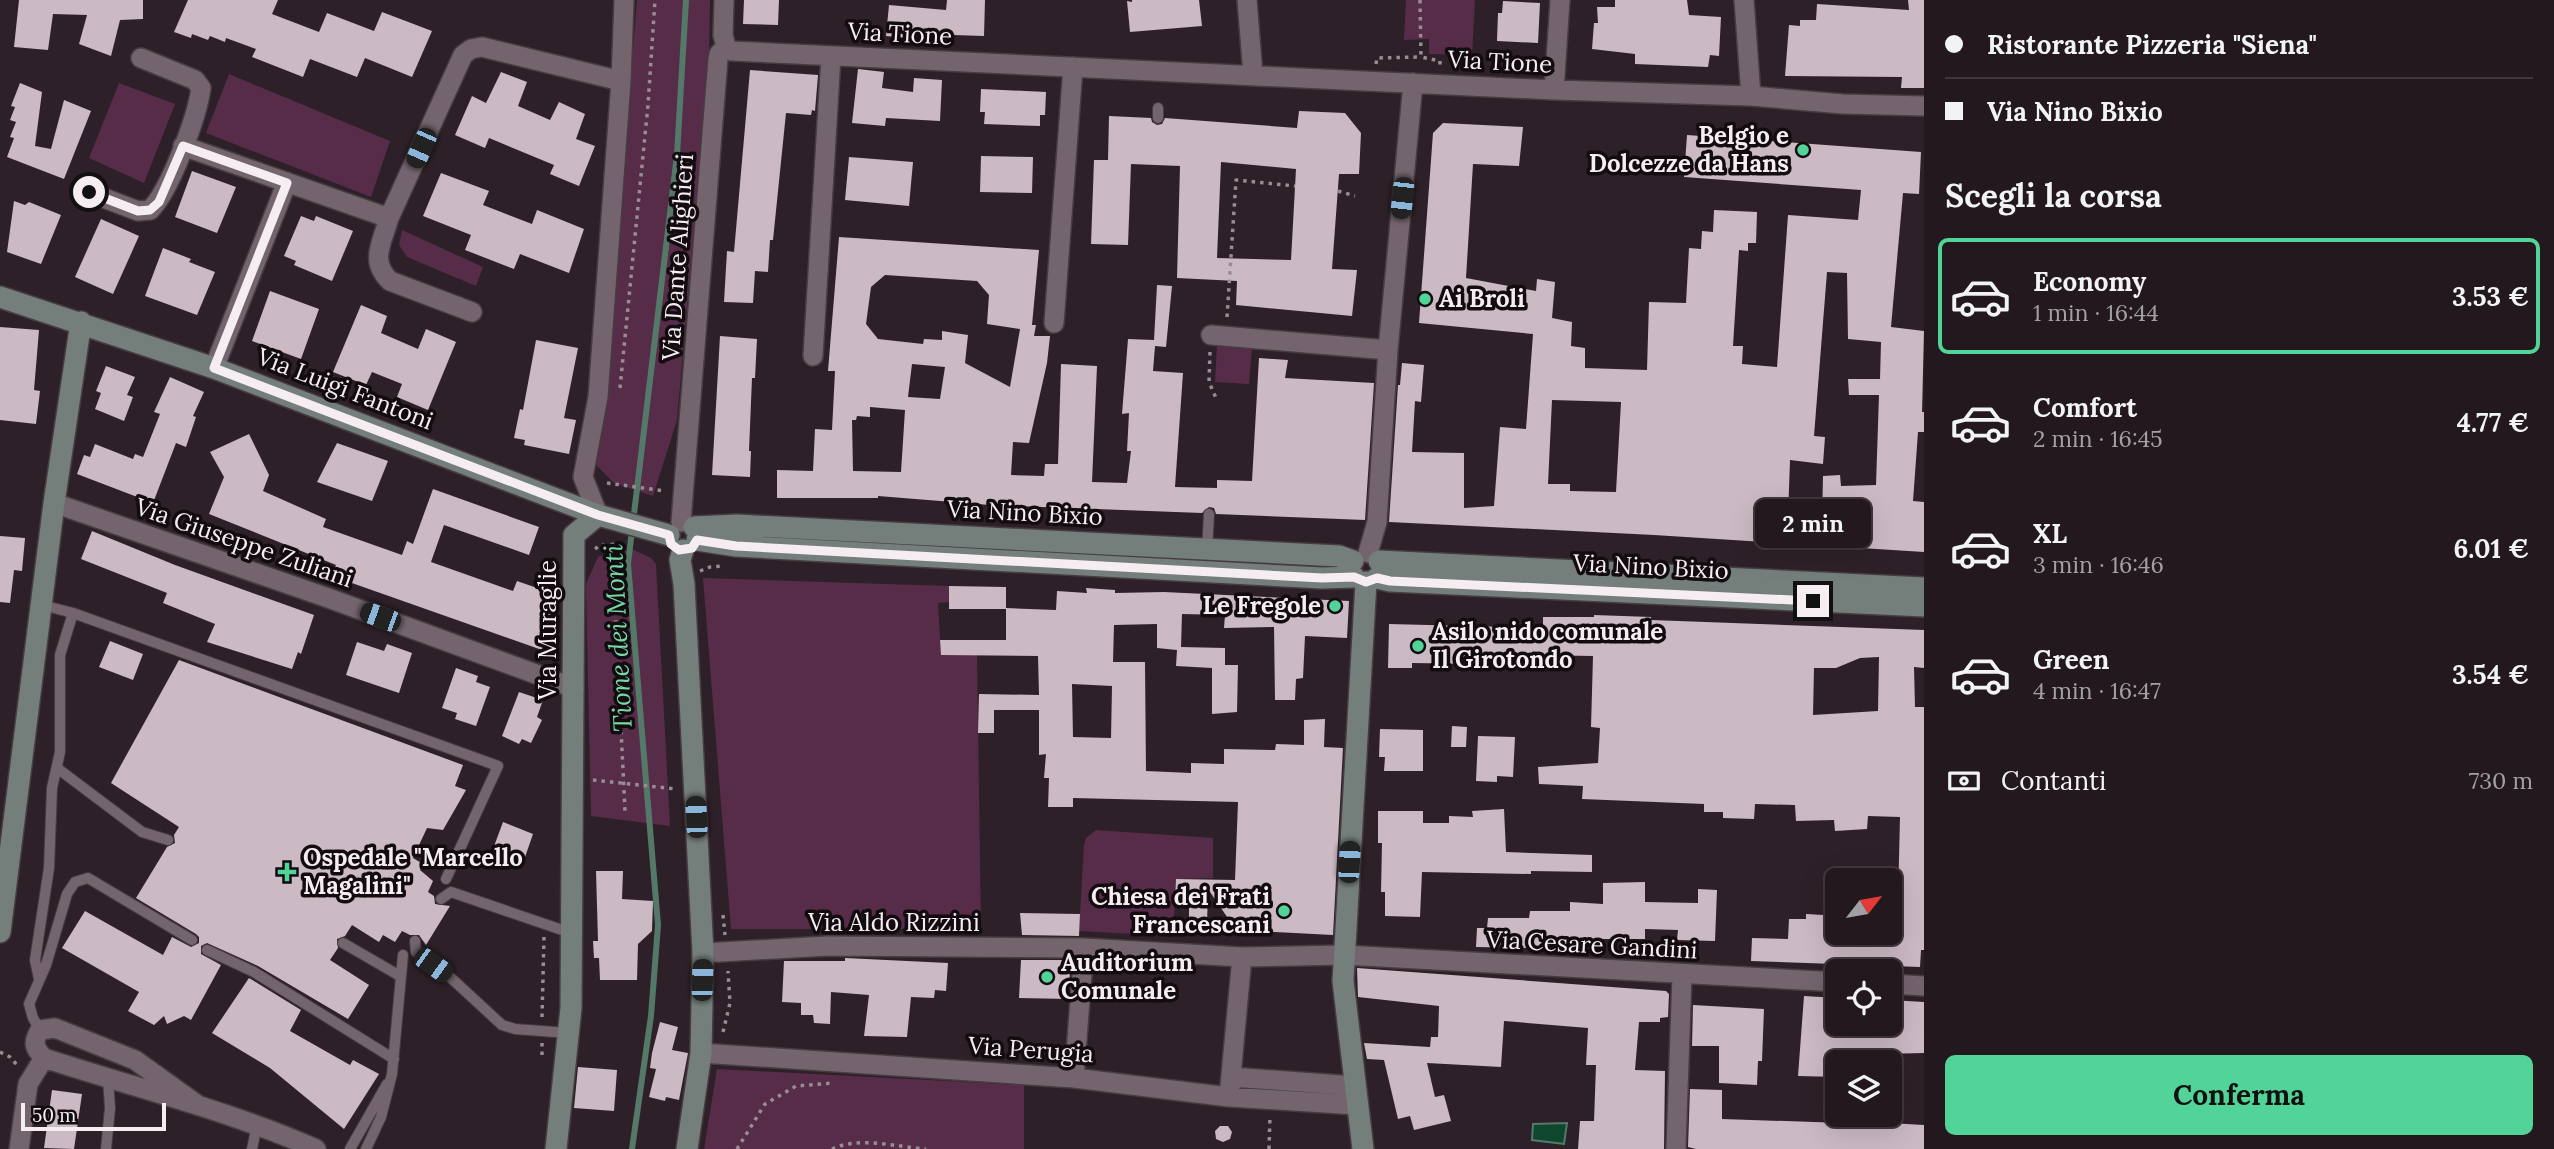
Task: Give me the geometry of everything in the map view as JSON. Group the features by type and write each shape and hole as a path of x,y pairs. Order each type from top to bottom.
{"street":[{"path":"598,515 583,477 598,397 621,81 624,0"},
{"name":"Via Dante Alighieri","path":"685,535 684,493 718,59 726,47 723,35 724,0"},
{"path":"1247,0 1253,75"},
{"path":"1554,90 1560,0"},
{"path":"1744,0 1751,96"},
{"path":"472,312 390,281 379,271 377,258 389,218 463,55 471,49 482,47 621,81"},
{"name":"Via Tione","path":"726,47 732,51 831,56 1924,106"},
{"path":"813,356 831,56"},
{"path":"89,192 138,211 150,210 159,202 183,146 201,88 195,80 141,58"},
{"path":"1054,323 1073,67"},
{"path":"1363,1149 1343,981 1344,955 1366,569 1377,522 1388,350 1413,83"},
{"path":"183,146 389,218"},
{"path":"214,368 287,183"},
{"name":"Via Luigi Fantoni","path":"0,297 214,368 598,515 685,535"},
{"path":"0,932 54,503 81,322"},
{"path":"1218,336 1388,350"},
{"name":"Via Giuseppe Zuliani","path":"54,503 331,599 575,688"},
{"name":"Via Muraglie","path":"556,1149 568,1033 572,933 574,535 598,515"},
{"name":"Via Nino Bixio","path":"685,535 737,525 1323,555 1366,569 1390,581 1924,606"},
{"path":"685,535 680,560 684,584 703,953 701,1053 687,1149"},
{"name":"Via Nino Bixio","path":"685,535 736,546 1322,578 1366,569 1924,588"},
{"name":"Via Aldo Rizzini","path":"703,953 828,946 1084,948 1242,957 1344,955"},
{"path":"1074,1079 1084,948"},
{"name":"Via Cesare Gandini","path":"1344,955 1825,981"},
{"path":"1229,1097 1242,957"},
{"path":"1676,1149 1682,975"},
{"path":"1902,985 1924,986"},
{"path":"199,1106 135,1060 55,1028 40,1030 34,1041 35,1049 44,1058 257,1125 288,1143 316,1149"},
{"name":"Via Perugia","path":"701,1053 1074,1079 1229,1097 1355,1096"},
{"path":"19,1149 28,1083 44,1058"},
{"path":"1231,1077 1355,1096"}],"lane":[{"path":"1207,551 1209,514"},
{"path":"41,605 73,613 498,766 446,878"},
{"path":"38,979 35,960 49,868 52,788 57,768 62,718 60,655 73,613"},
{"path":"57,768 142,832 167,840"},
{"path":"40,1030 29,1004 46,965 67,894 75,883 88,878 192,940"},
{"path":"440,899 451,892 572,933"},
{"path":"415,941 416,953 451,978 502,1025 568,1033"},
{"path":"343,943 400,976"},
{"path":"207,950 254,972 394,1059"},
{"path":"366,1149 381,1117 392,1074 403,955"},
{"path":"350,1149 392,1074"},
{"path":"106,1149 110,1108 108,1079"},
{"path":"252,1149 257,1125"}],"path":[{"path":"617,398 621,385 648,105 655,0"},
{"path":"1420,0 1421,57 1440,61 1439,83"},
{"path":"1216,398 1209,382 1218,336 1236,180 1295,186"},
{"path":"1338,191 1355,195"},
{"path":"603,482 653,490"},
{"path":"600,545 617,544 614,586 625,811"},
{"path":"696,575 702,569 734,565 736,546"},
{"path":"602,782 657,788"},
{"path":"723,907 730,1003 723,1034"},
{"path":"541,1031 544,924"},
{"path":"533,1041 542,1041 542,1055"},
{"path":"0,1052 10,1056 18,1068"},
{"path":"737,1149 765,1104 796,1086 845,1082"},
{"path":"1269,1149 1270,1111"},
{"path":"832,1149 862,1143 926,1149"}],"shaded area":[{"path":"637,0 710,0 709,54 677,420 653,496 614,483 592,461 607,381"},
{"path":"1406,0 1475,0 1472,55 1429,54 1429,39 1404,40"},
{"path":"229,74 390,141 371,197 206,133"},
{"path":"119,83 175,104 144,183 89,158"},
{"path":"402,230 483,267 476,286 407,257 399,245"},
{"path":"1217,345 1252,347 1249,384 1215,382"},
{"path":"634,550 651,558 656,564 670,826 591,816 586,584 598,557 612,551"},
{"path":"703,578 949,586 949,602 938,603 941,655 977,655 981,929 731,929"},
{"path":"1096,830 1213,838 1213,878 1176,879 1173,936 1079,931 1084,845 1086,838"},
{"path":"717,1069 1024,1085 1024,1149 704,1149"},
{"path":"1567,1123 1564,1144 1532,1140 1533,1124"}],"building":[{"path":"19,0 143,0 143,19 120,20 111,56 79,44 87,15 53,14 48,50 14,47"},
{"path":"188,0 278,0 272,14 319,32 327,13 374,31 382,12 432,31 412,77 365,58 357,77 310,59 303,77 252,57 256,49 226,38 225,42 210,36 208,40 192,34 191,38 174,32"},
{"path":"744,0 779,0 778,25 743,24"},
{"path":"947,0 985,0 984,36 921,34 921,39 886,36 889,5 946,10"},
{"path":"1199,0 1202,26 1130,32 1127,1"},
{"path":"1615,0 1687,0 1689,15 1721,17 1719,56 1710,55 1708,67 1635,64 1635,54 1592,49 1594,23 1598,23 1597,7 1615,7"},
{"path":"1908,0 1924,0 1924,88 1901,88 1902,77 1785,76 1789,25 1800,26 1800,20 1816,20 1817,4 1909,10"},
{"path":"1503,1 1540,3 1538,43 1497,41 1498,13 1502,13"},
{"path":"858,69 884,72 882,88 913,92 914,78 942,80 940,121 886,118 885,126 852,123"},
{"path":"750,70 818,75 815,111 812,110 811,115 786,113 768,272 755,271 753,303 724,302 727,251 734,252"},
{"path":"501,72 527,82 518,106 550,120 559,102 585,114 576,139 595,146 579,186 550,174 554,165 489,138 485,148 455,135 472,96 486,103"},
{"path":"20,83 42,92 35,146 51,149 64,100 91,111 64,179 7,157 16,122 10,120 15,107 11,106"},
{"path":"981,89 1046,92 1045,115 1040,115 1040,126 984,124 985,112 980,112"},
{"path":"1299,111 1345,113 1361,133 1359,174 1339,174 1332,269 1357,270 1352,316 1236,305 1237,281 1177,278 1180,166 1131,164 1128,245 1091,244 1094,160 1108,160 1109,116 1151,118 1157,125 1162,124 1165,118 1297,128","holes":["1221,162 1296,169 1291,260 1217,258"]},
{"path":"1443,123 1523,127 1519,166 1473,164 1466,278 1536,291 1537,279 1555,282 1552,318 1572,322 1571,346 1585,348 1585,368 1647,370 1649,302 1686,303 1689,248 1701,249 1702,231 1713,232 1714,210 1757,212 1756,243 1748,243 1748,251 1739,250 1733,346 1743,346 1742,364 1777,367 1788,215 1858,220 1861,190 1684,177 1687,135 1921,152 1919,194 1903,193 1891,327 1924,331 1924,432 1918,432 1913,501 1924,502 1924,552 1389,522 1398,385 1402,363 1424,365 1421,402 1415,401 1412,452 1464,453 1464,508 1494,506 1500,427 1526,429 1533,334 1419,323 1433,133","holes":["1827,272 1847,273 1848,339 1881,342 1880,379 1848,379 1849,395 1879,395 1876,485 1841,486 1840,475 1823,476 1822,519 1788,518 1790,460 1823,464 1825,437 1814,436","1552,400 1621,402 1616,492 1570,491 1570,484 1548,484"]},
{"path":"981,156 1033,157 1032,193 980,192"},
{"path":"849,157 913,162 909,206 845,200"},
{"path":"192,171 236,187 217,233 175,217"},
{"path":"441,173 489,191 483,205 532,224 537,210 584,229 569,273 520,254 514,269 465,250 471,235 423,216"},
{"path":"14,201 25,205 29,202 61,215 41,264 7,252"},
{"path":"301,216 314,221 316,216 353,231 332,281 294,265 296,261 284,256"},
{"path":"101,219 139,236 113,294 75,277"},
{"path":"839,237 1039,250 1032,325 1036,325 1034,336 1050,336 1047,363 1029,443 1013,442 1011,475 1044,476 1045,464 1058,464 1061,364 1097,366 1092,482 1127,483 1131,451 1127,451 1129,413 1122,414 1128,339 1154,340 1157,285 1172,286 1166,347 1155,346 1153,371 1183,373 1175,487 1217,488 1217,480 1252,481 1259,358 1288,360 1285,378 1374,383 1365,520 1216,514 1214,508 1209,507 1202,513 990,505 878,496 777,498 777,470 813,471 815,429 832,430 835,371 828,371","holes":["885,275 977,281 989,295 987,324 1020,329 1010,387 965,363 968,335 942,331 942,340 924,339 923,344 878,339 866,324 871,287","912,364 945,367 940,399 908,397","870,407 905,410 901,472 853,471 852,420 856,420 857,416 870,417"]},
{"path":"163,248 215,272 197,315 145,296"},
{"path":"270,291 319,309 301,359 252,341"},
{"path":"361,305 387,316 381,333 418,349 426,329 456,342 428,410 397,397 402,384 372,372 366,385 333,372"},
{"path":"0,327 39,330 34,390 40,391 36,424 0,420"},
{"path":"720,336 757,339 755,378 752,378 750,477 712,475"},
{"path":"536,340 578,348 564,418 576,420 569,454 524,445 525,440 514,438 520,409 523,410"},
{"path":"106,366 135,377 127,395 133,397 124,421 95,409 101,393 96,391"},
{"path":"170,377 204,392 193,416 196,417 186,447 176,443 153,503 77,474 84,455 90,457 95,444 133,459 135,454 143,457 160,414 154,412"},
{"path":"249,434 269,475 263,491 326,519 323,527 402,555 407,541 413,544 433,489 539,527 529,555 444,525 431,562 513,591 517,581 560,596 542,650 332,576 336,565 209,514 224,477 210,452"},
{"path":"337,443 388,461 372,501 317,482"},
{"path":"92,531 175,565 314,615 301,654 298,652 292,669 207,642 215,624 163,603 167,593 81,559"},
{"path":"0,536 25,538 22,571 14,570 10,603 0,602"},
{"path":"949,586 1006,587 1006,609 949,609"},
{"path":"1086,588 1115,590 1115,593 1164,592 1349,601 1347,638 1305,636 1303,678 1296,679 1295,700 1275,700 1274,627 1224,628 1225,615 1182,614 1181,647 1225,648 1225,665 1238,665 1237,712 1212,714 1212,668 1176,666 1177,650 1157,648 1157,624 1114,625 1113,662 1145,662 1146,771 1191,773 1191,763 1224,764 1224,749 1275,750 1276,744 1304,745 1304,720 1325,719 1324,747 1343,748 1333,935 1236,930 1208,889 1207,925 1189,927 1189,900 1175,900 1176,879 1235,880 1238,802 1073,798 1073,807 1048,807 1049,778 1044,778 1046,754 1039,755 1039,710 994,710 994,733 978,733 979,694 1039,695 1038,656 941,655 940,640 1006,640 1006,608 1056,610 1057,591 1087,593","holes":["1072,684 1112,686 1111,738 1073,737"]},
{"path":"1594,615 1651,617 1651,620 1924,630 1924,668 1914,667 1915,707 1924,707 1924,950 1921,950 1920,967 1902,966 1902,959 1825,959 1825,964 1751,961 1752,938 1788,939 1789,919 1806,919 1806,914 1823,915 1825,945 1902,945 1900,817 1868,816 1867,829 1835,831 1834,820 1796,821 1795,805 1755,804 1754,819 1723,818 1723,812 1704,812 1704,804 1582,799 1583,786 1539,784 1538,767 1598,763 1600,728 1591,727 1593,656 1533,655 1532,664 1519,664 1519,668 1480,667 1480,664 1412,663 1412,668 1388,668 1389,624 1543,628 1543,617","holes":["1879,657 1878,711 1813,715 1814,668 1836,668 1860,658"]},
{"path":"110,641 143,654 133,680 99,667"},
{"path":"357,642 384,651 387,644 412,653 399,693 346,675"},
{"path":"179,660 463,765 455,786 466,790 443,830 427,828 413,858 423,864 420,870 433,881 428,892 434,896 435,904 450,906 426,945 419,935 402,931 395,942 383,935 379,942 352,925 345,936 337,939 338,948 330,960 369,985 348,1019 258,966 207,943 201,946 201,954 221,965 191,1020 184,1016 167,1024 164,1016 154,1025 128,1011 139,992 62,948 85,911 163,955 172,937 191,947 199,943 196,934 136,898 167,847 175,843 174,835 179,827 111,783"},
{"path":"456,668 478,676 476,682 490,687 476,726 455,719 457,713 442,708"},
{"path":"519,692 543,700 537,717 542,720 531,743 522,739 519,744 502,736"},
{"path":"1452,726 1467,727 1466,747 1451,747"},
{"path":"1380,729 1423,730 1423,771 1384,771 1385,757 1379,757"},
{"path":"1478,736 1515,737 1513,777 1497,776 1497,782 1476,781"},
{"path":"1504,809 1506,852 1592,855 1592,872 1422,872 1420,917 1385,916 1385,892 1381,892 1382,843 1378,843 1378,811 1423,811 1423,823 1449,823 1449,816 1473,817 1472,811"},
{"path":"503,822 533,834 524,860 493,849"},
{"path":"596,871 623,871 622,899 653,901 652,931 638,944 637,980 600,980 599,958 594,958 593,941 598,941"},
{"path":"1645,882 1645,902 1698,903 1698,889 1717,890 1715,941 1677,940 1678,930 1645,929 1645,939 1590,939 1590,949 1476,947 1477,928 1487,928 1488,918 1529,918 1530,911 1570,911 1570,902 1603,904 1603,883"},
{"path":"1020,913 1080,914 1079,936 1022,935"},
{"path":"845,958 948,963 946,991 935,990 934,998 911,997 907,1037 864,1036 869,995 831,992 830,1024 814,1023 813,1015 801,1015 801,1003 782,1002 784,961 845,961"},
{"path":"1021,960 1071,960 1068,999 1019,998"},
{"path":"1357,968 1666,991 1669,994 1668,1017 1660,1018 1660,1022 1639,1022 1635,1070 1665,1071 1664,1149 1578,1149 1580,1121 1594,1121 1596,1065 1586,1065 1588,1028 1504,1021 1501,1067 1427,1063 1435,1097 1444,1095 1451,1121 1414,1130 1410,1116 1398,1119 1384,1060 1367,1059 1364,1043 1430,1047 1431,1037 1438,1037 1439,1006 1358,997"},
{"path":"249,978 301,1010 290,1031 350,1065 353,1060 379,1074 344,1129 270,1068 212,1033"},
{"path":"1804,996 1825,997 1825,1036 1902,1036 1902,1001 1924,1002 1924,1053 1902,1054 1902,1050 1825,1050 1825,1077 1798,1076"},
{"path":"1693,1005 1764,1009 1762,1061 1758,1061 1757,1085 1719,1083 1719,1046 1692,1046"},
{"path":"660,1022 678,1027 672,1050 688,1053 679,1100 666,1097 665,1101 649,1097 656,1069 650,1068 652,1053"},
{"path":"578,1067 617,1070 614,1111 574,1108"},
{"path":"1690,1089 1722,1090 1722,1119 1825,1122 1825,1127 1924,1125 1924,1149 1688,1147"},
{"path":"52,1090 82,1094 74,1149 44,1148"},
{"path":"1220,1126 1228,1126 1232,1132 1230,1139 1223,1142 1216,1139 1215,1131"}],"waterway":[{"name":"Tione dei Monti","path":"632,1149 651,1016 658,925 628,564 677,155 686,0"}],"place":[{"name":"Belgio e Dolcezze da Hans","path":"1803,150"},
{"name":"Ai Broli","path":"1425,299"},
{"name":"Le Fregole","path":"1335,606"},
{"name":"Asilo nido comunale Il Girotondo","path":"1418,646"},
{"name":"Ospedale \"Marcello Magalini\"","path":"287,872"},
{"name":"Chiesa dei Frati Francescani","path":"1284,911"},
{"name":"Auditorium Comunale","path":"1047,977"}],"route":[{"path":"89,192 138,211 150,210 159,202 183,146 287,183 214,368 598,515 669,535 674,548 683,551 692,548 697,540 736,546 1322,578 1354,577 1362,582 1377,578 1390,581 1813,601"}]}
